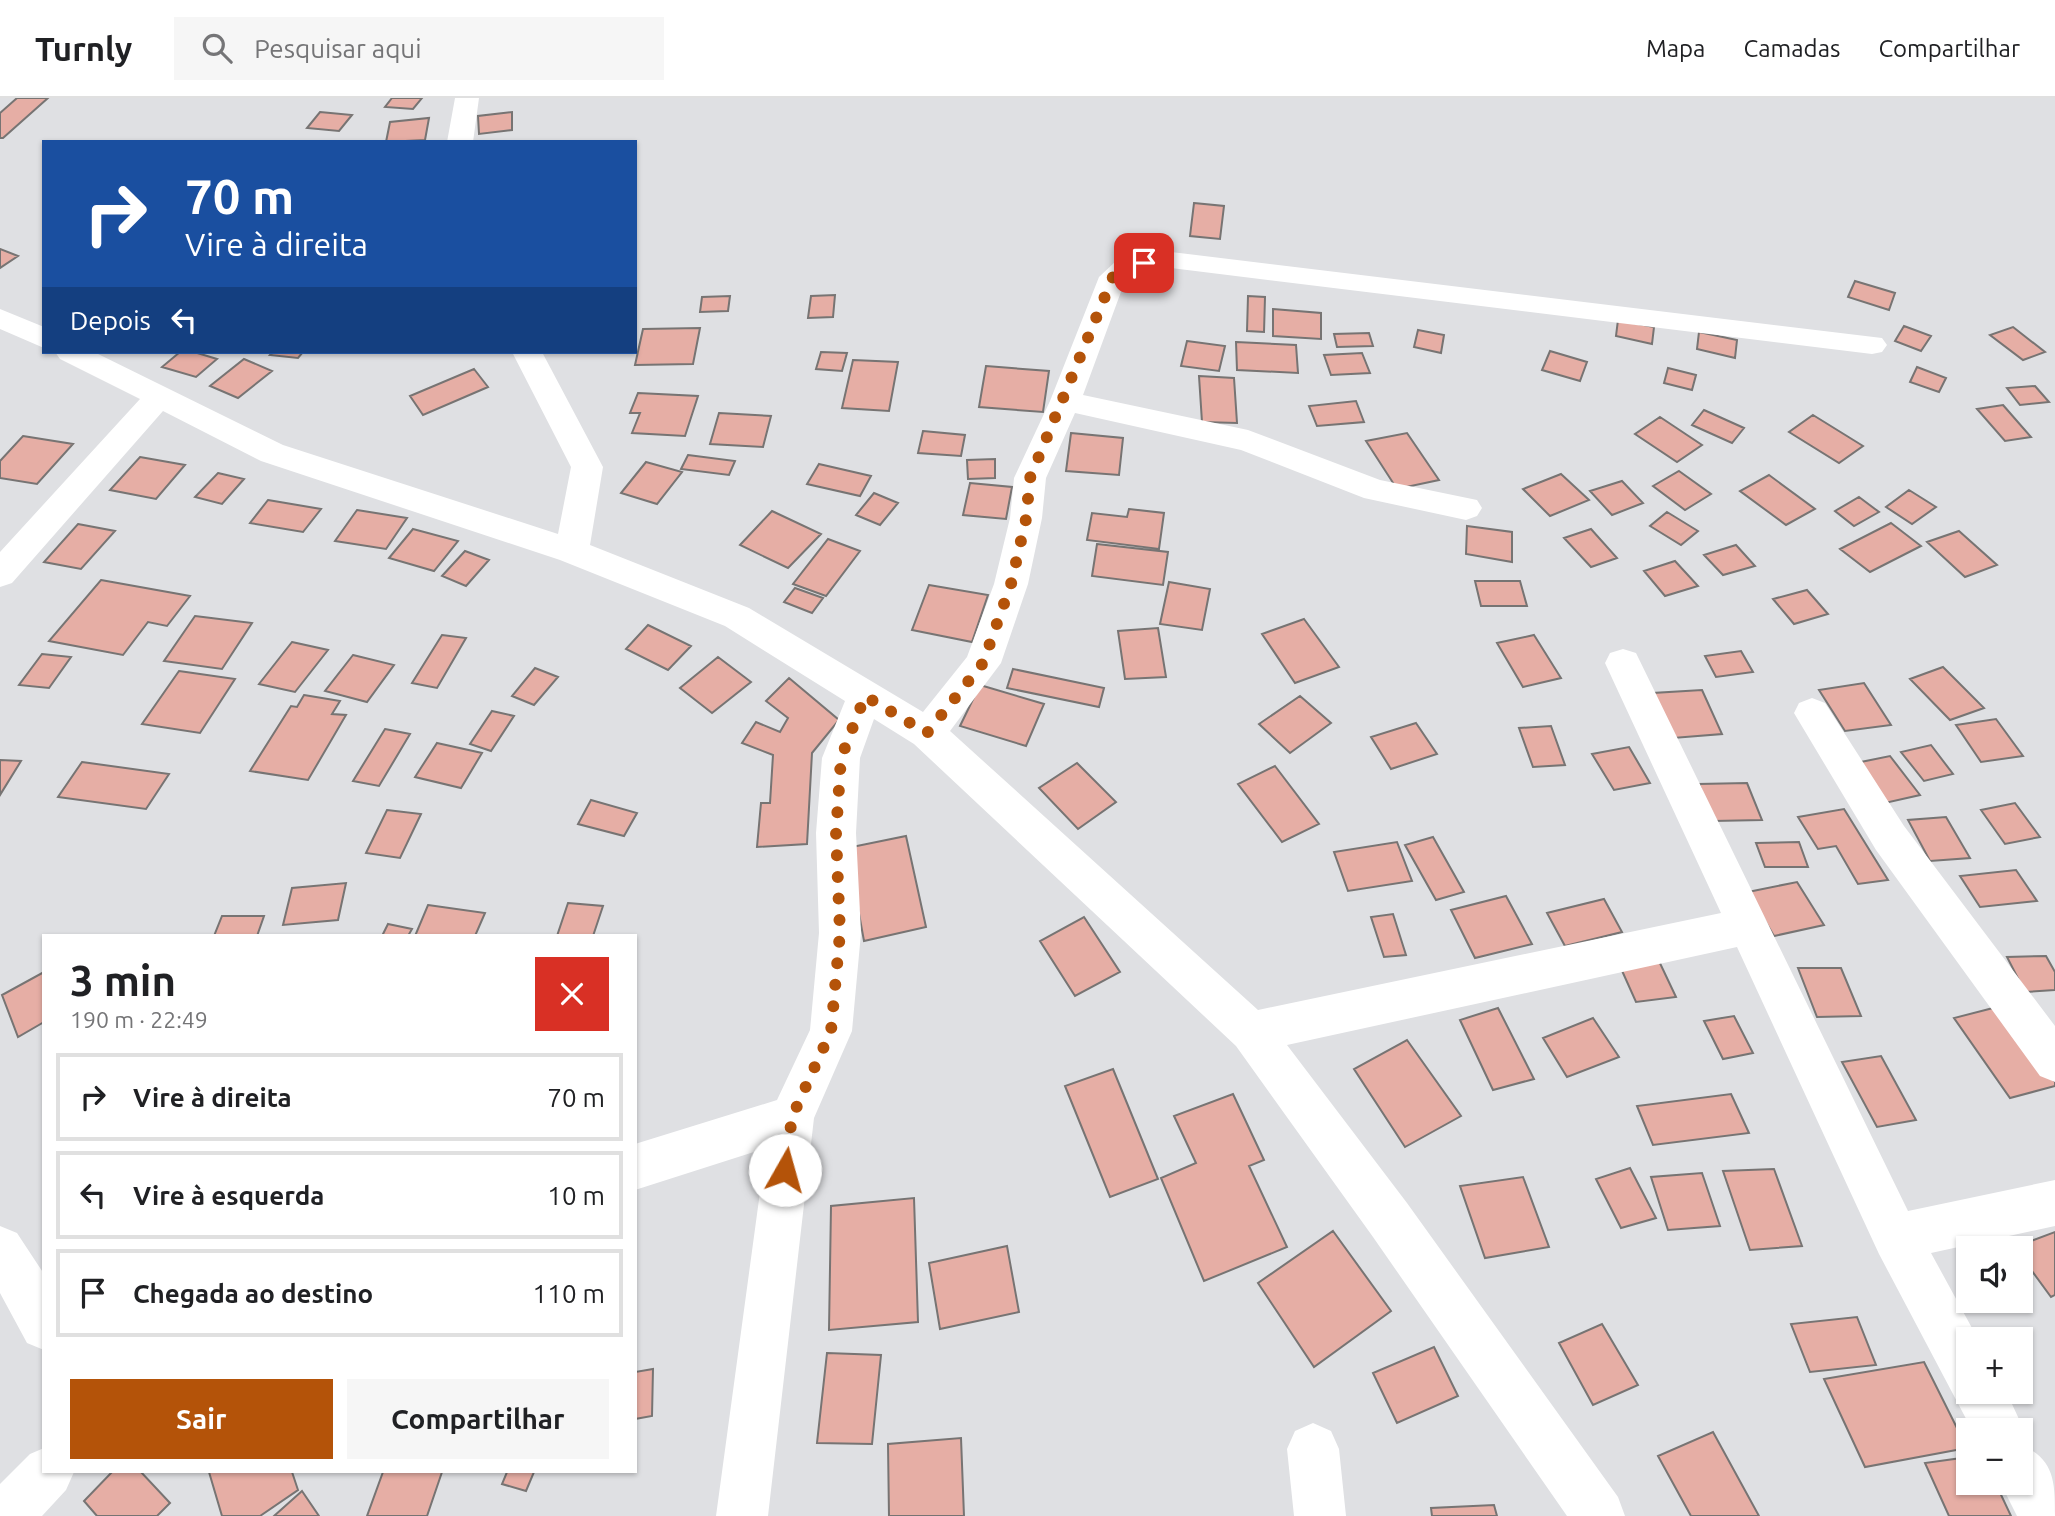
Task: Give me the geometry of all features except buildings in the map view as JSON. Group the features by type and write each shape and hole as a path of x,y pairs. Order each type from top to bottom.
{"street":[{"path":"460,140 467,98"},
{"path":"927,733 983,663 1011,584 1026,519 1030,478 1065,401 1113,277 1126,267 1163,259 1872,345"},
{"path":"0,318 42,338"},
{"path":"74,354 272,453 572,551 737,617 927,733 1251,1032 1398,1231 1599,1516"},
{"path":"528,354 587,467 572,551"},
{"path":"0,574 160,396"},
{"path":"1065,401 1248,441 1375,490 1466,508"},
{"path":"1623,663 1896,1237 1956,1349"},
{"path":"742,1516 792,1117 831,1031 840,933 836,833 841,758 865,696"},
{"path":"1812,713 1890,838 2055,1061"},
{"path":"1251,1032 1748,926"},
{"path":"637,1166 792,1117"},
{"path":"1896,1237 2055,1203"},
{"path":"0,1250 26,1290 42,1322"},
{"path":"1313,1449 1320,1516"},
{"path":"5,1516 47,1473"},
{"path":"2033,1494 2045,1516"}],"route":[{"path":"785,1170 792,1117 831,1031 840,933 836,833 841,758 865,696 927,733 983,663 1011,584 1026,519 1030,478 1065,401 1113,277 1126,267 1144,263"}]}
